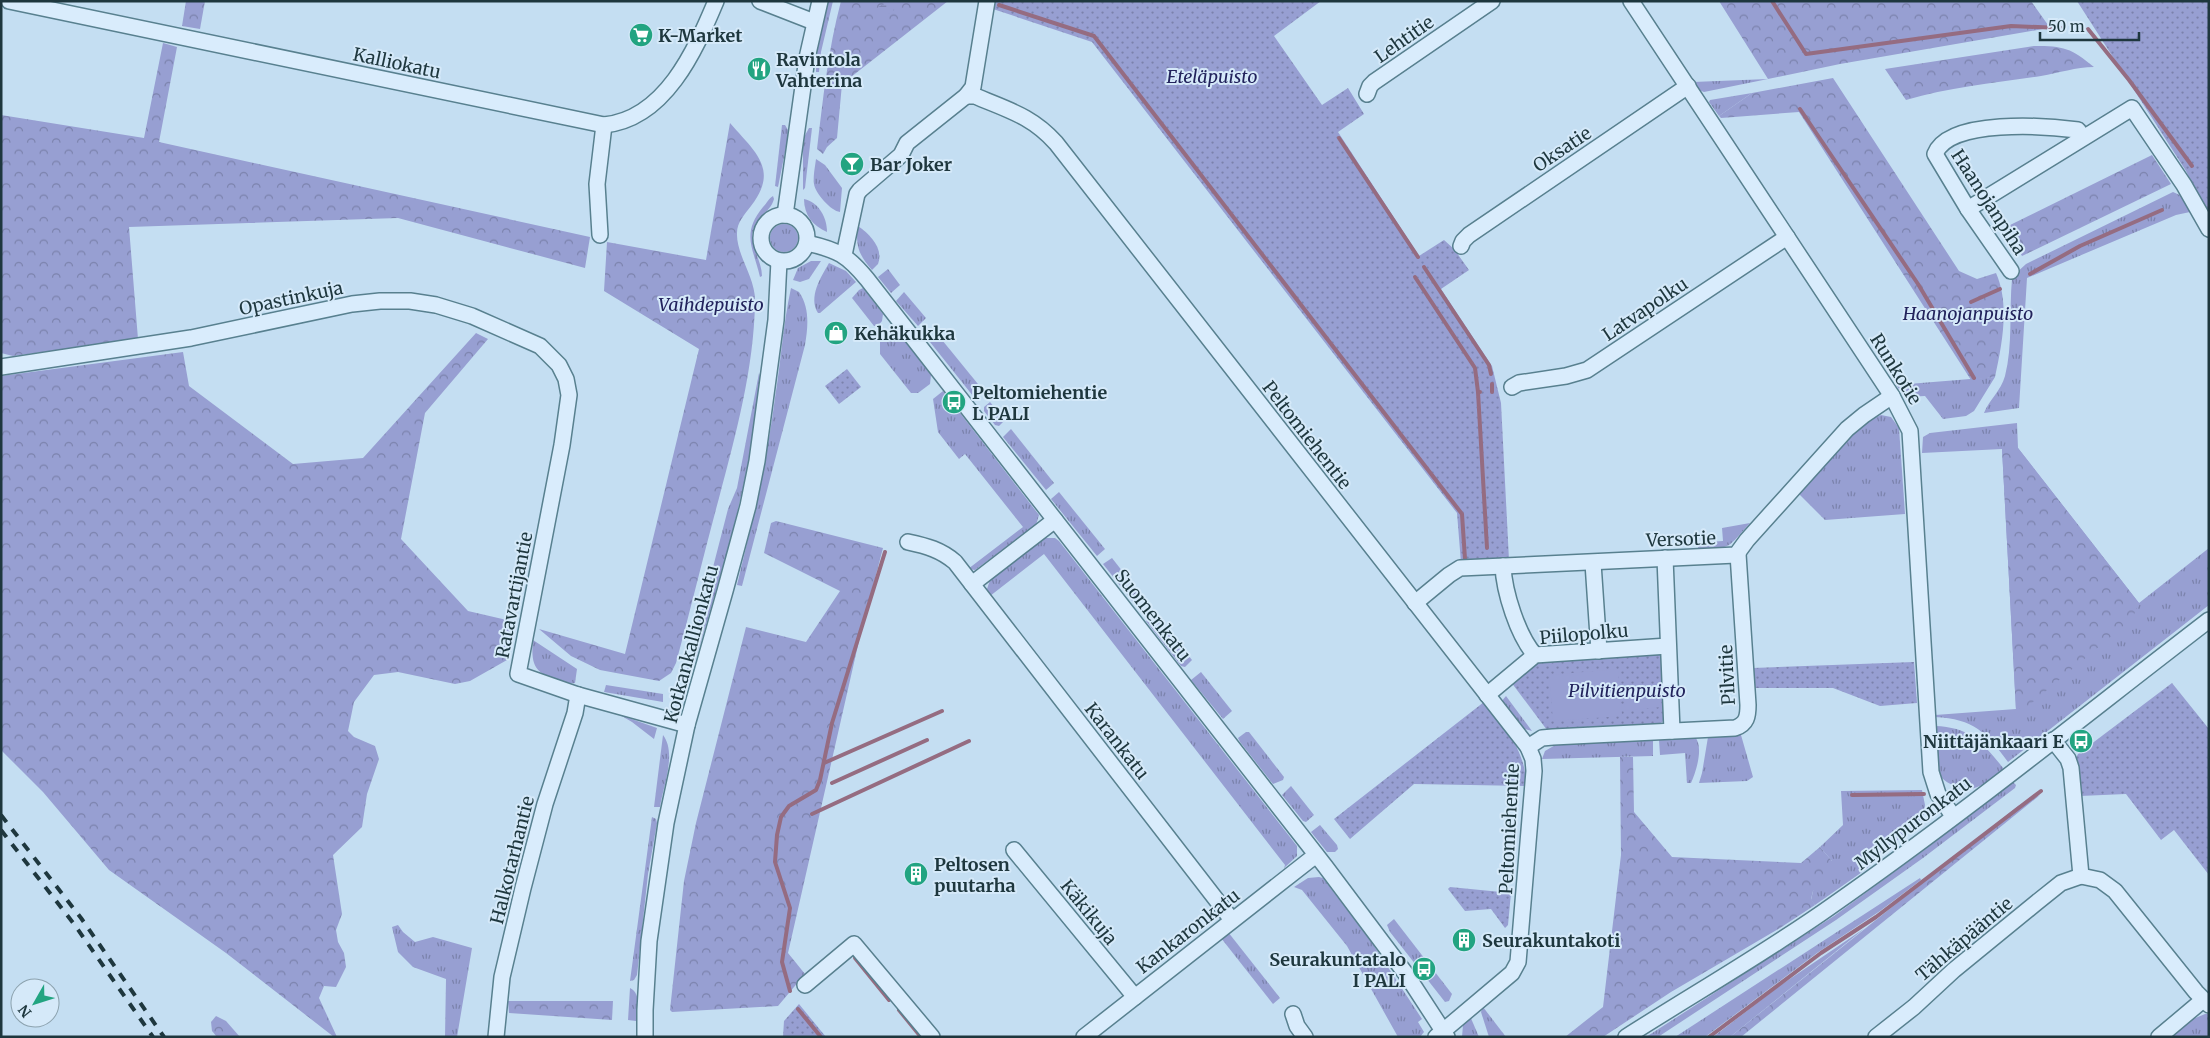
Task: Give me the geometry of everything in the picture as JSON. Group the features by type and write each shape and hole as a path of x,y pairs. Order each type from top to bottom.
{"street":[{"name":"Kalliokatu","path":"9,1 604,125 620,123 630,119 663,94 672,84 698,42 716,1"},
{"path":"760,1 794,16 814,22"},
{"path":"785,215 799,102 814,22 820,1"},
{"path":"844,255 860,190 900,155 907,142 966,96 975,82 987,1"},
{"name":"Lehtitie","path":"1366,94 1370,86 1492,1"},
{"name":"Runkotie","path":"1631,1 1892,396 1910,431 1931,772 1938,794 1953,816"},
{"name":"Oksatie","path":"1461,246 1469,235 1688,86"},
{"name":"Peltomiehentie","path":"966,96 975,96 1027,117 1047,133 1528,747 1533,759 1534,771 1518,962 1512,973 1442,1034"},
{"path":"1968,209 2132,108 2184,185 2209,230"},
{"path":"600,235 597,184 604,125"},
{"name":"Haanojanpiha","path":"2011,271 1968,209 1935,154 1938,146 1962,133 2001,127 2044,126 2070,129 2078,130 2083,137"},
{"path":"785,215 795,218 802,223 807,232 808,243 802,255 788,262 770,257 761,242 762,234 770,220 785,215"},
{"name":"Latvapolku","path":"1512,387 1519,383 1566,376 1587,370 1787,237"},
{"name":"Suomenkatu","path":"808,243 828,248 844,255 867,279 1316,855 1401,967 1442,1034"},
{"name":"Kotkankallionkatu","path":"645,1037 646,977 656,888 666,823 688,725 740,534 757,461 776,320 779,261"},
{"name":"Opastinkuja","path":"1,367 18,366 191,338 352,304 410,301 436,305 472,316 540,346 559,365 566,379"},
{"name":"Ratavartijantie","path":"566,379 569,395 562,445 518,674 578,695 688,725"},
{"name":"Versotie","path":"1415,603 1460,568 1593,563 1732,556 1738,554 1747,540 1847,429 1892,396"},
{"path":"972,584 1055,520"},
{"name":"Karankatu","path":"908,542 944,553 955,562 1232,920"},
{"name":"Pilvitie","path":"1528,747 1542,738 1735,728 1746,721 1748,705 1738,554"},
{"path":"1665,558 1672,731"},
{"path":"1593,563 1599,650"},
{"path":"1503,566 1504,580 1521,635 1535,656"},
{"name":"Myllypuronkatu","path":"1626,1037 1807,923 2054,740 2209,620"},
{"name":"Piilopolku","path":"1487,695 1535,656 1546,653 1668,646"},
{"name":"Halkotarhantie","path":"496,1037 502,977 523,888 545,804 575,713 578,695"},
{"path":"2054,740 2068,759 2071,768 2081,876 2100,880 2115,891 2206,1003 2159,1037"},
{"name":"Käkikuja","path":"1014,850 1134,997"},
{"name":"Kankaronkatu","path":"1084,1037 1316,855"},
{"name":"Tähkäpääntie","path":"1876,1037 2036,903 2062,884 2081,876"},
{"path":"806,985 854,944 932,1037"},
{"path":"1293,1014 1297,1026 1305,1037"}],"green space":[{"path":"186,1 205,1 200,29 182,26"},
{"path":"828,1 833,1 821,52 819,72 816,72 816,52"},
{"path":"841,1 948,1 842,84 837,138 827,147 823,154 817,149 829,56"},
{"path":"895,1 898,7 887,15 882,15 878,7"},
{"name":"Eteläpuisto","path":"994,1 1321,1 1274,36 1322,105 1348,88 1364,114 1338,132 1419,256 1444,240 1454,249 1469,270 1441,289 1492,366 1501,403 1509,560 1461,563 1457,513 1092,42 993,9"},
{"path":"1719,1 2031,1 2048,25 2043,29 1840,64 1768,79"},
{"path":"2077,1 2209,1 2209,219 2186,171"},
{"path":"163,43 177,47 159,142 590,237 585,268 398,218 129,227 138,339 13,356 1,353 1,115 144,138"},
{"path":"2034,46 2067,49 2094,67 1956,89 1906,100 1885,69"},
{"name":"Haanojanpuisto","path":"1833,78 1959,271 1977,279 1996,273 2003,298 2004,311 2002,338 1995,377 1971,380 1799,112 1721,118 1719,116 1752,93"},
{"path":"1768,79 1704,92 1699,90 1693,82"},
{"path":"1752,93 1719,116 1709,102 1710,100"},
{"name":"Vaihdepuisto","path":"730,123 755,152 763,171 763,181 759,193 737,229 740,250 752,284 755,302 748,376 738,425 676,663 671,673 659,681 600,670 571,656 539,629 625,654 699,349 604,291 607,242 706,260"},
{"path":"782,125 785,125 788,130 788,137 778,187 775,186"},
{"path":"809,128 812,128 805,188 803,190 803,139"},
{"path":"2152,155 2171,184 2022,256 2006,227"},
{"path":"816,159 825,165 842,188 840,212 828,205 815,188"},
{"path":"2173,192 2182,196 2190,212 2176,215 2027,278 2019,408 1984,413 2005,376 2009,352 2011,291 2014,275 2026,264"},
{"path":"773,196 772,203 756,223 753,233 754,246 762,276 760,277 752,249 752,225"},
{"path":"804,199 814,203 821,211 826,221 827,232 810,219 804,205"},
{"path":"784,224 794,228 798,238 794,248 784,252 774,248 770,238 774,228"},
{"path":"858,226 875,242 879,253 878,264 872,270 859,250 857,239"},
{"path":"811,261 821,261 809,279 800,282 793,280 798,268"},
{"path":"829,263 846,271 856,282 818,313 815,307 815,294 819,281"},
{"path":"888,269 900,285 891,293 878,277"},
{"path":"791,288 799,292 807,311 805,345 742,586 737,585 768,445"},
{"path":"863,288 883,314 882,321 878,326 874,326 852,298"},
{"path":"904,292 926,318 918,326 896,301"},
{"path":"476,333 488,339 425,413 401,539 468,611 511,621 510,649 507,660 470,681 455,684 398,672 374,675 354,702 348,731 354,737 375,746 379,759 367,794 362,827 333,855 342,914 336,930 338,942 344,953 346,967 336,987 324,986 319,998 337,1037 334,1037 226,953 109,870 43,792 1,750 1,376 183,352 189,386 293,464 363,458"},
{"path":"899,334 931,375 930,384 918,393 911,393 880,354 880,341 887,335"},
{"path":"938,335 982,389 973,396 930,342"},
{"path":"847,369 861,387 839,404 825,386"},
{"path":"759,373 760,388 746,474 721,574 691,674 686,672 728,509 737,488"},
{"path":"1995,377 1974,411 1966,416 1943,419 1925,396 1905,397 1896,385"},
{"path":"943,391 1039,515 1036,525 975,570 968,569 1023,527 965,454 959,459 938,432 933,399"},
{"path":"990,402 1005,420 999,426 995,425 984,411 984,407"},
{"path":"1881,415 1891,417 1899,428 1905,514 1825,520 1799,494 1856,430 1865,422"},
{"path":"2017,423 2018,448 2139,603 2209,548 2209,605 2008,762 1986,735 1978,729 1960,721 1935,717 1935,715 2016,709 2002,449 1922,453 1923,437 1930,433"},
{"path":"1011,429 1054,483 1046,490 1003,437"},
{"path":"2018,448 2139,603 2132,619 2028,706 2016,710 2002,449"},
{"path":"1059,492 1105,549 1097,556 1051,499"},
{"path":"776,521 883,548 861,632 788,953 805,974 778,1006 672,1012 670,1010 684,881 696,823 746,627 806,642 840,591 764,553 771,523"},
{"path":"1750,523 1728,545 1717,549 1698,550 1698,546 1707,542 1723,541 1722,528"},
{"path":"1045,538 1055,538 1059,541 1297,846 1297,856 1284,868 1285,865 1044,554 990,596 987,589 990,580"},
{"path":"1112,558 1141,595 1133,602 1103,564"},
{"path":"1155,613 1192,660 1185,667 1181,666 1146,621"},
{"path":"533,640 577,669 575,683 548,677 538,670 533,660"},
{"name":"Pilvitienpuisto","path":"1660,654 1663,659 1666,719 1658,725 1547,730 1511,682 1535,662"},
{"path":"1914,662 1917,703 1880,706 1833,688 1754,688 1753,668"},
{"path":"1618,669 1622,716 1553,721 1549,675"},
{"path":"1201,672 1232,711 1223,719 1191,680"},
{"path":"2172,683 2209,729 2209,875 2174,830 2161,840 2126,794 2080,796 2076,758 2078,754"},
{"path":"606,685 663,694 663,702 604,692"},
{"path":"1660,688 1661,707 1625,711 1623,691"},
{"path":"1506,696 1532,731 1521,728 1501,702"},
{"path":"1484,702 1507,731 1518,751 1525,773 1526,786 1414,784 1350,839 1334,819"},
{"path":"620,715 657,728 654,739 632,722"},
{"path":"1935,726 1958,729 1967,733 1982,744 2004,769 1980,786 1973,788 1960,788 1948,783 1938,772"},
{"path":"1249,732 1284,777 1283,780 1273,784 1240,742 1238,738"},
{"path":"663,735 669,751 668,770 660,807 654,807"},
{"path":"1741,735 1753,777 1747,781 1699,783 1708,737"},
{"path":"1695,737 1699,747 1698,760 1691,783 1687,783 1685,753 1660,755 1659,740"},
{"path":"1653,740 1653,756 1542,759 1545,751 1557,744"},
{"path":"1620,757 1633,757 1634,812 1672,857 1801,863 1820,847 1832,861 1835,876 1813,891 1811,899 1815,905 1780,928 1671,992 1603,1037 1565,1037 1603,1007 1621,855"},
{"path":"2013,782 2016,785 2015,788 1923,858 1836,920 1658,1037 1646,1037 1834,916"},
{"path":"1291,786 1314,815 1306,822 1303,821 1282,795"},
{"path":"1922,790 1925,805 1924,815 1916,826 1889,847 1865,870 1815,905 1811,900 1813,891 1832,861 1820,847 1843,825 1841,791"},
{"path":"2040,795 1741,1037 1730,1037 2018,806"},
{"path":"652,817 656,819 657,823 648,874 637,975 634,980 630,981"},
{"path":"1320,825 1337,845 1338,849 1335,852 1327,852 1311,832"},
{"path":"1308,878 1323,878 1372,943 1422,1019 1418,1022 1424,1032 1420,1037 1398,1037 1347,946 1302,890 1294,887"},
{"path":"1920,878 1921,880 1880,911 1817,953 1705,1037 1675,1037"},
{"path":"1450,887 1511,893 1508,925 1505,928 1491,909 1465,911 1448,889"},
{"path":"1394,919 1452,994 1449,1001 1445,1002 1390,932 1387,925"},
{"path":"398,925 415,942 433,937 472,948 457,1037 445,1037 446,979 413,967 398,952 392,927"},
{"path":"1865,928 1730,1037 1713,1037 1778,987"},
{"path":"1228,932 1280,998 1273,1004 1221,938"},
{"path":"630,988 634,991 637,998 636,1021 628,1020"},
{"path":"508,1001 613,1001 612,1020 509,1013"},
{"path":"799,1004 826,1037 783,1037 784,1021"},
{"path":"1483,1007 1506,1037 1489,1037 1481,1012"},
{"path":"2209,1014 2209,1036 2172,1037 2193,1019"},
{"path":"216,1016 226,1021 240,1037 217,1037 212,1031 211,1022"},
{"path":"1470,1016 1479,1037 1462,1037 1463,1025"}],"waterway":[{"path":"1772,1 1806,54 2011,26 2061,28"},
{"path":"999,5 1094,36 1462,514 1465,559"},
{"path":"2088,29 2129,80 2192,166"},
{"path":"1800,109 1918,284 1974,378"},
{"path":"1339,138 1418,257"},
{"path":"2030,274 2080,246 2162,210"},
{"path":"1424,267 1489,365 1491,374"},
{"path":"1415,277 1475,368 1478,392"},
{"path":"1971,302 2000,289"},
{"path":"1492,384 1492,392"},
{"path":"1480,392 1478,392 1487,548"},
{"path":"790,991 782,962 790,908 775,862 777,835 781,817 789,806 816,790 820,780 832,723 885,552"},
{"path":"824,763 942,711"},
{"path":"832,783 927,740"},
{"path":"812,814 969,741"},
{"path":"1709,1037 1821,953 1876,917 2041,791"},
{"path":"1852,795 1924,794"},
{"path":"855,958 889,1000"},
{"path":"798,1009 821,1037"},
{"path":"899,1010 921,1037"}],"railway":[{"path":"1,815 81,918 164,1037"},
{"path":"1,830 74,924 153,1037"}],"place":[{"name":"K-Market","path":"641,35"},
{"name":"Ravintola Vahterina","path":"759,69"},
{"name":"Bar Joker","path":"852,164"},
{"name":"Kehäkukka","path":"836,333"},
{"name":"Peltomiehentie L PALI","path":"954,402"},
{"name":"Niittäjänkaari E","path":"2081,741"},
{"name":"Peltosen puutarha","path":"916,874"},
{"name":"Seurakuntakoti","path":"1464,940"},
{"name":"Seurakuntatalo I PALI","path":"1424,969"}]}
